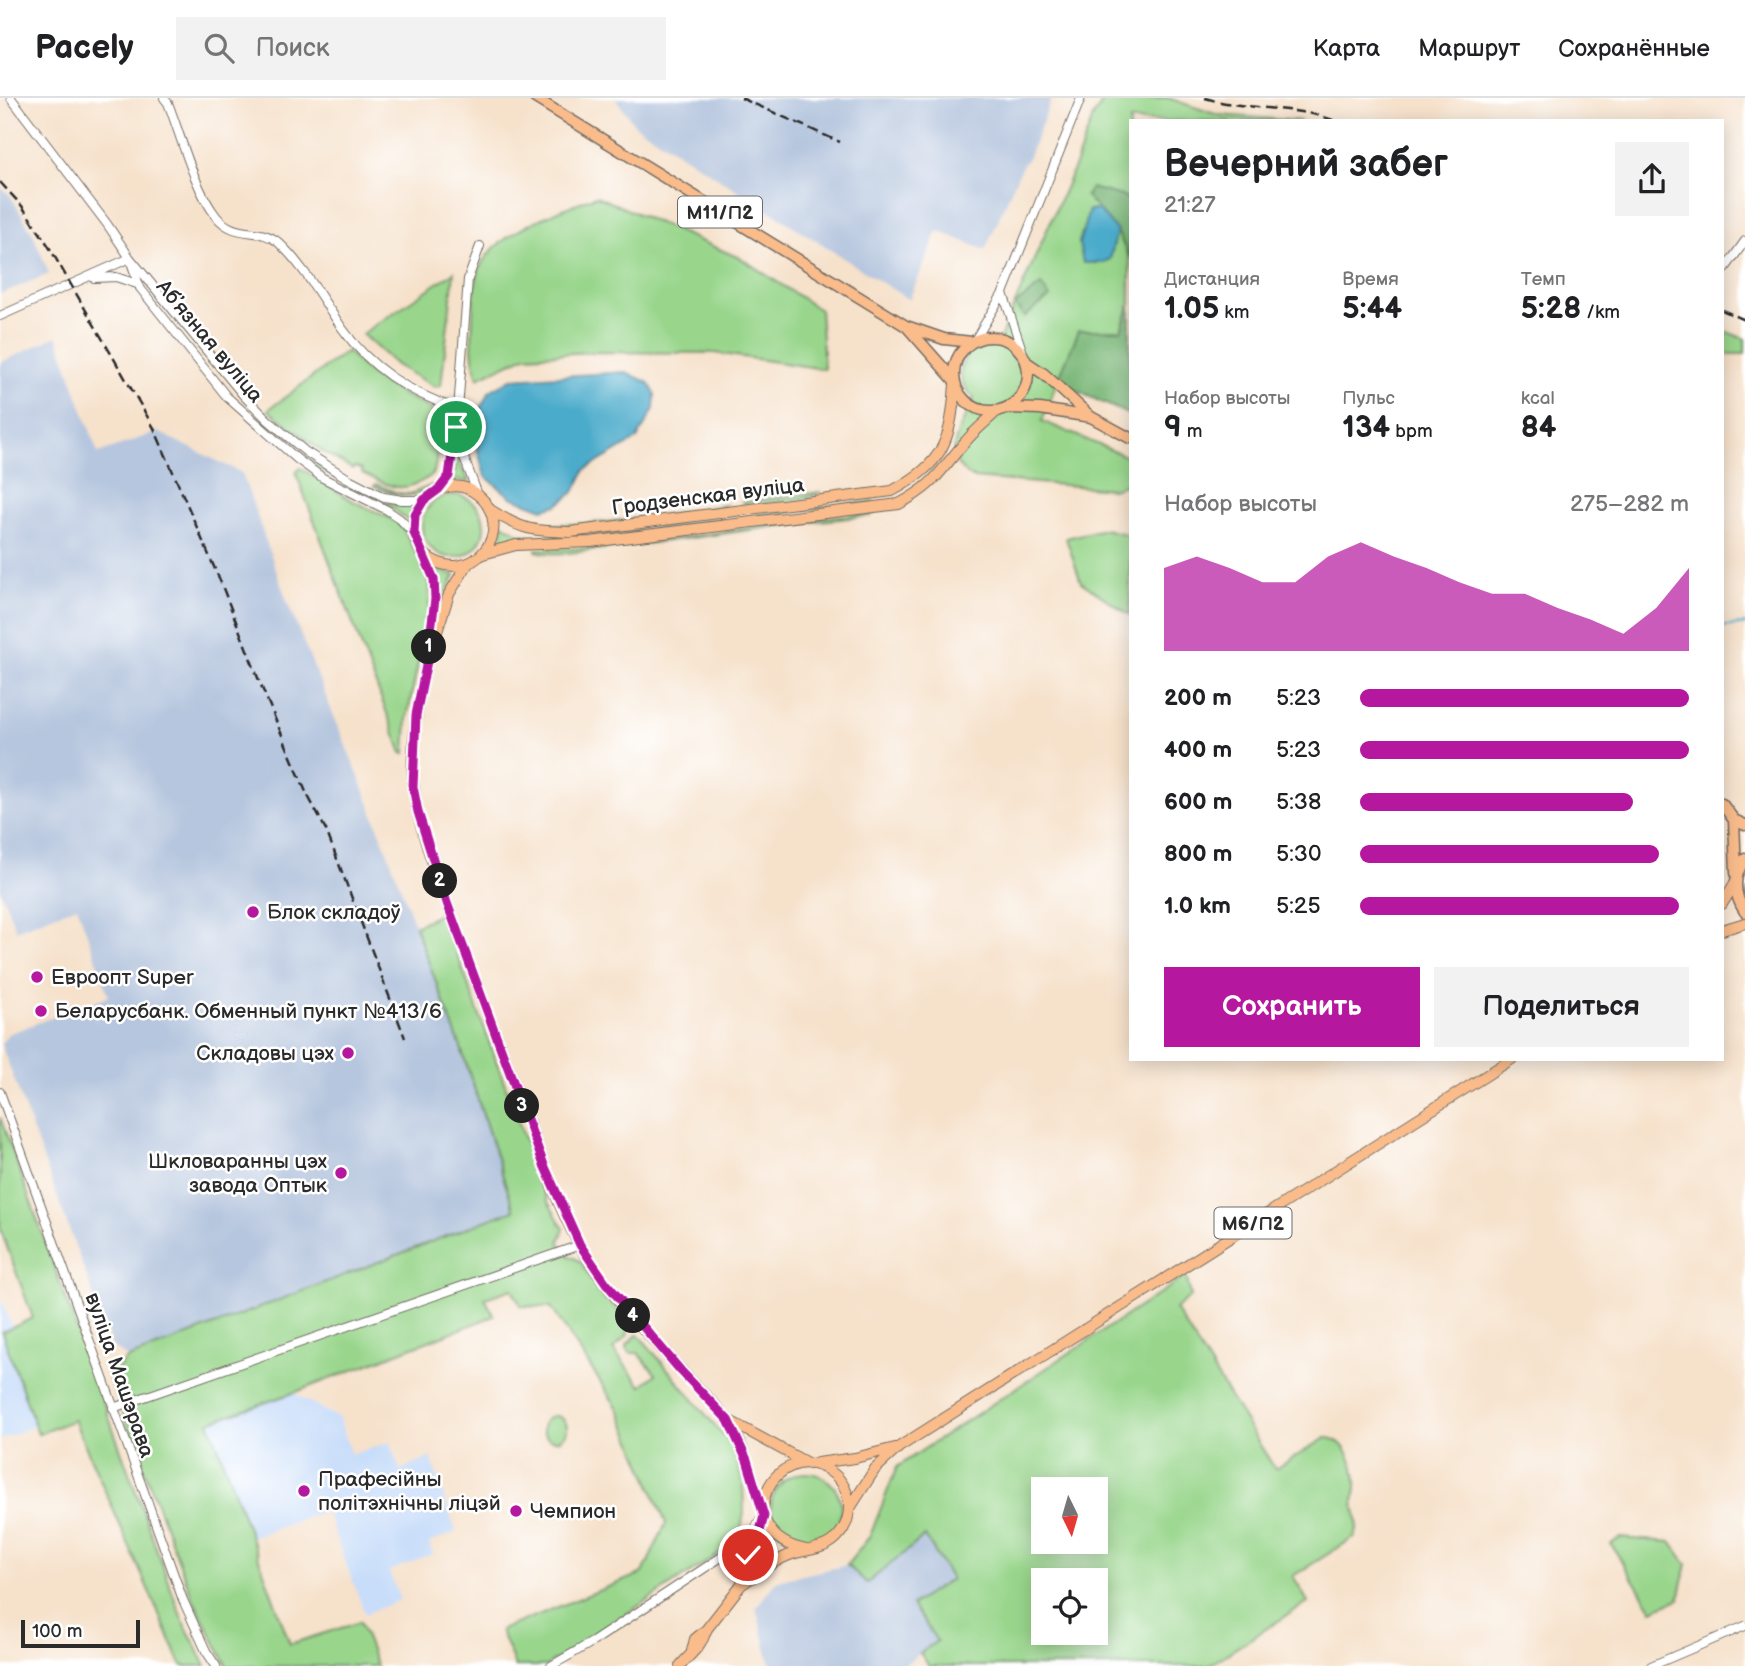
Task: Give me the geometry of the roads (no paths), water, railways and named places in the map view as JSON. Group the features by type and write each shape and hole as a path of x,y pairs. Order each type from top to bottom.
{"highway":[{"name":"М11/П2","path":"535,98 906,326 944,339 973,341 988,337 1002,338 1015,345 1025,359 1091,417 1129,437"},
{"name":"М11/П2","path":"906,326 955,382 959,392 971,405 979,409 1040,409 1091,417"},
{"path":"955,382 957,358 973,341"},
{"path":"1001,410 1017,401 1025,389 1028,376 1025,359"},
{"path":"1724,806 1740,822 1736,880 1737,898 1745,912"},
{"path":"1736,880 1745,859"}],"main road":[{"name":"Гродзенская вуліца","path":"489,509 516,526 534,531 581,531 891,491 915,479 937,457 950,428 955,382"},
{"name":"Гродзенская вуліца","path":"483,554 516,545 590,542 899,504 927,487 945,469 966,440 1001,410"},
{"path":"414,533 415,515 424,500 439,489 453,486 466,489 478,495 489,509 494,524 491,540 483,554"},
{"name":"Абʼязная вуліца","path":"414,533 434,579 435,599 427,661 416,715 413,787 418,812 447,903 555,1194 580,1245 606,1283 681,1371 728,1420 809,1464"},
{"name":"Абʼязная вуліца","path":"427,661 449,594 467,565 483,554"},
{"path":"425,555 444,566 467,565"},
{"path":"1724,901 1736,880"},
{"path":"1724,929 1745,923"},
{"name":"М6/П2","path":"741,1585 774,1563 831,1542 841,1533 850,1508 875,1469 899,1447 1509,1061"},
{"name":"Абʼязная вуліца","path":"728,1420 747,1460 763,1513"},
{"name":"М6/П2","path":"680,1666 692,1651 702,1644 706,1630 741,1585 752,1561 766,1492 778,1474 788,1468 855,1458 899,1447"},
{"path":"809,1464 834,1473 843,1483 850,1508"},
{"path":"763,1513 773,1535 782,1543 806,1550"}],"street":[{"name":"Абʼязная вуліца","path":"11,98 130,258 244,396 306,452 347,478 384,497 424,500"},
{"path":"164,98 199,187 216,216 232,230 267,236 277,242 311,281 355,345 377,368 438,403 458,409"},
{"path":"973,341 1003,293 1081,98"},
{"path":"1724,270 1745,241"},
{"path":"439,489 449,476 456,436 468,279 480,247"},
{"name":"Абʼязная вуліца","path":"130,258 138,284 227,397 260,428 323,478 387,510 414,533"},
{"path":"0,316 130,258"},
{"path":"87,278 116,278 138,284"},
{"path":"1003,293 1025,359"},
{"path":"456,436 478,495"},
{"name":"вуліца Машэрава","path":"0,1092 183,1600 206,1651 216,1666"},
{"path":"113,1408 580,1245"},
{"path":"551,1666 594,1641 741,1544 754,1532 763,1513"},
{"path":"713,1562 740,1553 748,1555 752,1561"},
{"path":"1651,1666 1745,1626"}],"water":[{"path":"1089,210 1099,210 1117,231 1110,259 1102,263 1083,263 1079,243"},
{"path":"626,372 649,383 655,394 654,409 637,439 585,470 574,492 557,505 543,509 511,497 485,476 473,434 475,417 490,391 511,379"}],"waterway":[{"path":"1724,627 1745,624"}],"railway":[{"path":"741,98 840,142"},
{"path":"1205,98 1238,105 1304,112 1330,119"},
{"path":"0,182 22,206 48,245 154,428 306,792 326,830 405,1038"},
{"path":"1724,311 1745,320"}],"place":[{"name":"Блок складоў","path":"253,912"},
{"name":"Евроопт Super","path":"37,977"},
{"name":"Беларусбанк. Обменный пункт №413/6","path":"41,1011"},
{"name":"Складовы цэх","path":"348,1053"},
{"name":"Шкловаранны цэх завода Оптык","path":"341,1173"},
{"name":"Прафесійны політэхнічны ліцэй","path":"304,1491"},
{"name":"Чемпион","path":"516,1511"}]}
